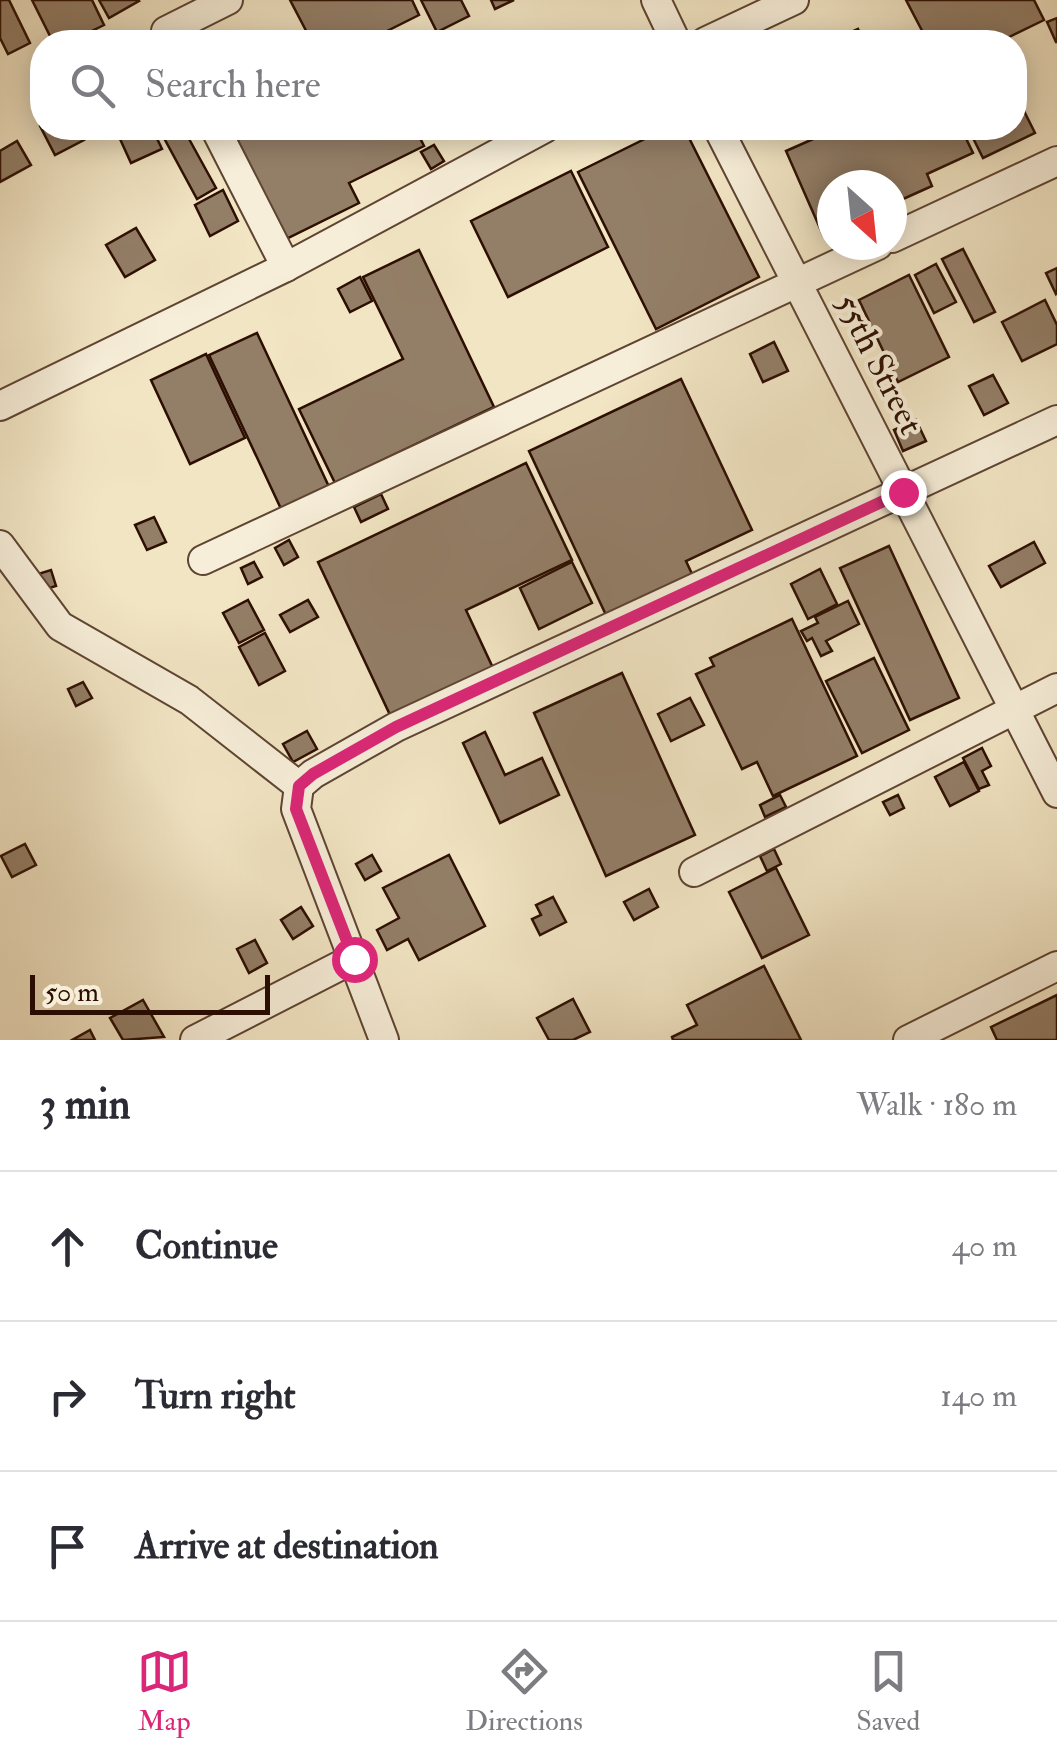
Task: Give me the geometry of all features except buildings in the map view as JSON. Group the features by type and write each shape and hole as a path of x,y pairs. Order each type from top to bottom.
{"street":[{"path":"168,30 228,0"},
{"path":"656,0 670,30"},
{"path":"730,30 794,0"},
{"path":"221,140 286,267"},
{"path":"0,406 286,267 523,140"},
{"name":"55th Street","path":"724,140 1057,794"},
{"path":"907,231 1057,160"},
{"path":"202,560 846,260"},
{"path":"384,1040 296,809 299,786 396,727 1057,420"},
{"path":"0,546 60,626 189,700 299,786"},
{"path":"694,872 1057,688"},
{"path":"195,1040 354,959"},
{"path":"908,1040 1057,966"}],"route":[{"path":"354,959 296,809 299,786 313,774 396,727 903,492"}]}
